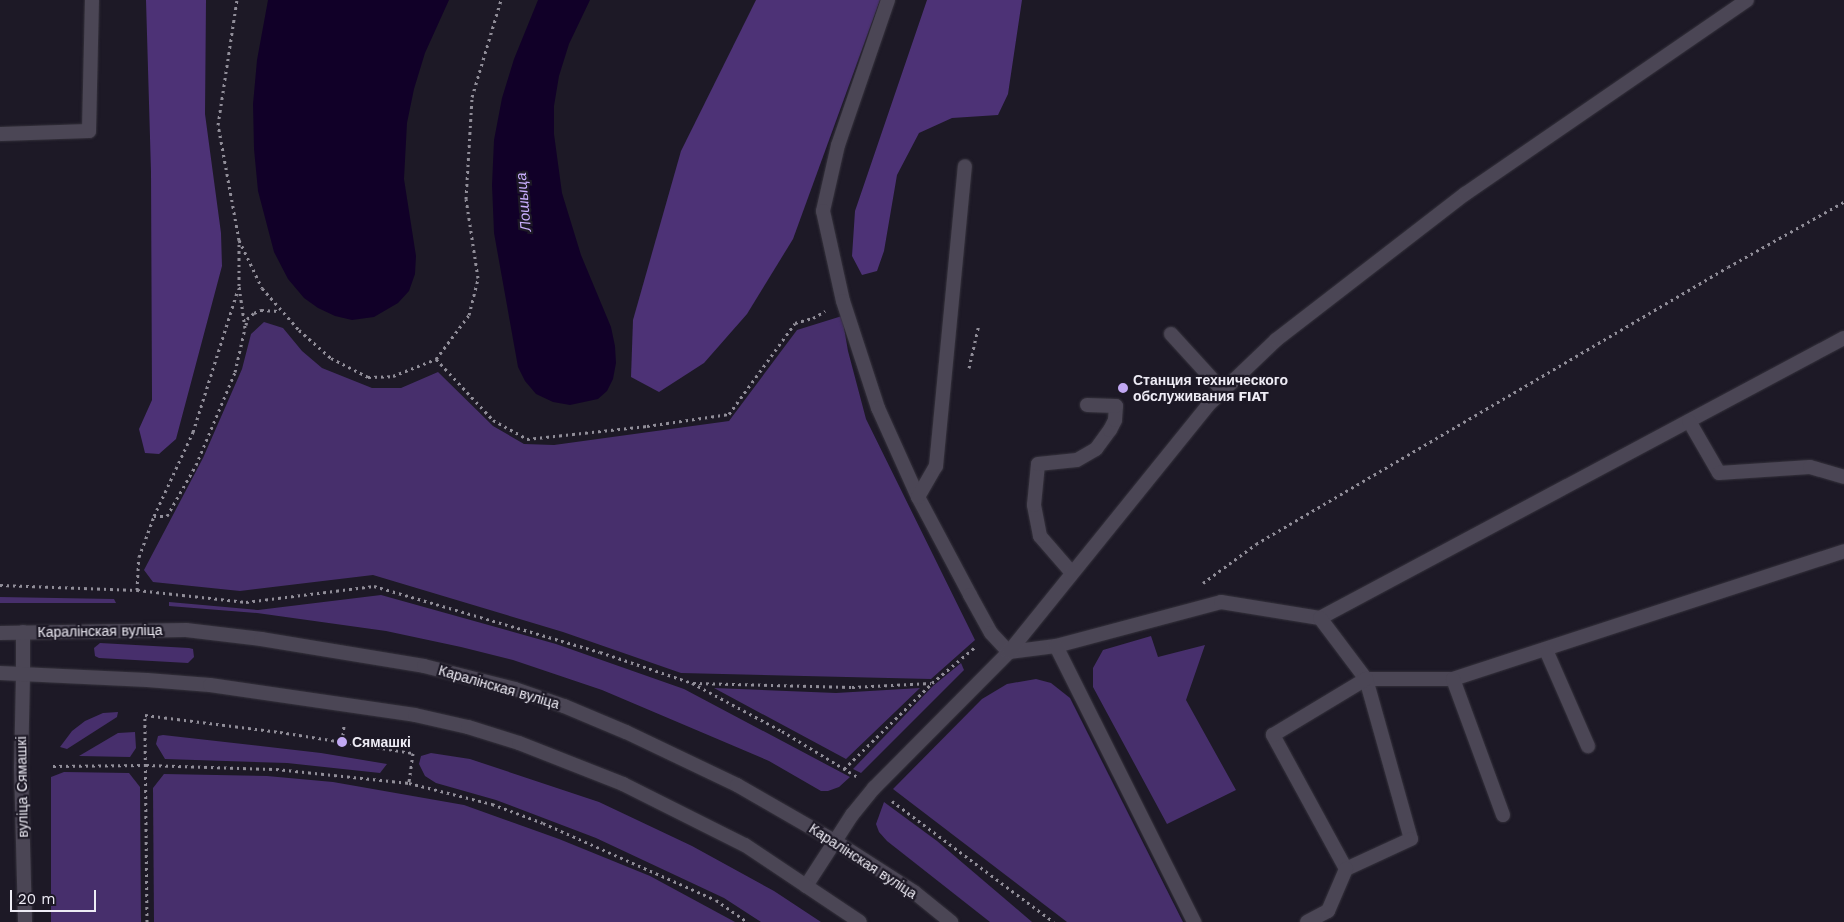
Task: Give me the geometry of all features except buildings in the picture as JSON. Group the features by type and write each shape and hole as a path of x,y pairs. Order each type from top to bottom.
{"main road":[{"path":"0,134 89,131 92,0"},
{"path":"888,0 838,145 823,211 843,300 878,408 918,497 990,634 1009,652"},
{"path":"806,886 852,815 874,788 1009,652 1208,405 1276,340 1451,204 1747,0"},
{"path":"918,497 936,466 965,166"},
{"path":"1171,334 1223,391"},
{"path":"1009,652 1056,646 1221,602 1320,618 1844,338"},
{"path":"1072,573 1040,536 1034,505 1038,464 1077,460 1096,449 1110,430 1115,420 1116,406 1087,405"},
{"path":"1689,421 1719,472 1810,467 1844,477"},
{"path":"1346,869 1273,734 1366,679 1453,679 1844,551"},
{"path":"1307,922 1328,911 1346,869 1411,840 1366,679 1320,618"},
{"name":"Каралінская вуліца","path":"22,632 186,630 262,638 434,668 540,697 626,732 737,785 836,842 914,892 951,922"},
{"path":"0,633 22,632"},
{"name":"вуліца Сямашкі","path":"22,632 21,767 25,922"},
{"path":"1056,646 1194,922"},
{"path":"1546,650 1588,746"},
{"path":"0,673 210,685 415,715 468,727 520,743 623,784 745,845 860,922"},
{"path":"1453,679 1503,815"}],"path":[{"path":"237,0 218,125 239,240 239,286 245,328"},
{"path":"239,240 262,288 279,311 331,358 368,377 393,376 436,359 469,315 478,278 466,199 472,97 502,0"},
{"path":"1202,584 1256,544 1728,267 1844,202"},
{"path":"137,590 139,557 154,516 193,432 239,286"},
{"path":"154,516 167,516 196,465 235,372 247,319 261,310 279,311"},
{"path":"436,359 494,420 527,439 546,437 729,414 795,323 813,318"},
{"path":"0,585 137,590 246,602 374,586 590,650 692,683 782,731 874,788 946,839 1054,922"},
{"path":"692,683 852,688 932,684"},
{"path":"147,922 145,714 280,732 413,753 409,783"},
{"path":"53,766 146,765 276,769 409,783 492,804 543,823 716,900 748,922"}],"shaded area":[{"path":"146,0 206,0 205,114 221,233 222,266 176,439 159,454 145,453 139,429 152,400 151,172"},
{"path":"756,0 880,0 793,239 747,314 704,363 659,392 631,377 633,320 681,151"},
{"path":"927,0 1022,0 1008,94 998,115 952,118 919,133 897,175 884,251 877,271 862,275 852,256 855,211"},
{"path":"842,316 848,351 866,419 975,640 931,679 681,673 563,632 373,575 240,591 153,582 144,570 203,458 242,369 251,334 264,322 283,328 302,351 322,368 372,388 401,388 438,372 493,426 524,444 554,445 729,421 797,330"},
{"path":"381,595 556,644 684,689 850,777 839,787 828,791 821,791 769,761 602,690 513,660 386,631 257,613 169,606 169,602 258,610"},
{"path":"0,597 114,599 116,603 0,603"},
{"path":"1151,636 1158,657 1205,645 1186,700 1236,790 1167,824 1093,687 1093,668 1103,650"},
{"path":"100,643 189,648 193,649 194,657 188,663 99,658 95,656 94,648"},
{"path":"961,663 964,670 861,773 853,769 933,686"},
{"path":"1036,679 1051,683 1070,698 1183,922 1067,922 893,789 982,699 1007,684"},
{"path":"714,688 836,693 920,688 846,759"},
{"path":"118,712 117,717 67,749 60,747 72,731 85,721 103,713"},
{"path":"135,732 136,748 130,757 79,756 118,733"},
{"path":"163,735 321,753 387,764 380,773 287,763 165,759 156,744 158,736"},
{"path":"431,753 470,759 599,802 692,846 774,891 821,922 761,922 724,898 596,838 496,800 436,783 425,776 419,764 421,756"},
{"path":"64,772 129,773 140,787 141,922 51,922 51,777"},
{"path":"164,774 267,776 333,782 464,805 559,839 650,876 735,922 154,922 153,788"},
{"path":"884,802 937,841 1032,922 990,922 887,841 879,832 876,824"}],"water":[{"path":"268,0 449,0 425,53 414,89 407,123 404,179 416,256 415,274 409,291 398,303 374,317 352,320 335,316 318,308 304,298 288,279 274,252 258,191 254,149 253,104 257,60"},
{"name":"Лошыца","path":"538,0 590,0 569,44 559,76 554,106 554,134 562,193 581,255 611,327 616,363 613,379 607,391 598,399 570,405 553,402 536,394 525,381 518,367 494,233 492,185 494,140 502,98 514,59"}],"place":[{"name":"Станция технического обслуживания FIAT","path":"1123,388"},
{"name":"Сямашкі","path":"342,742"}]}
